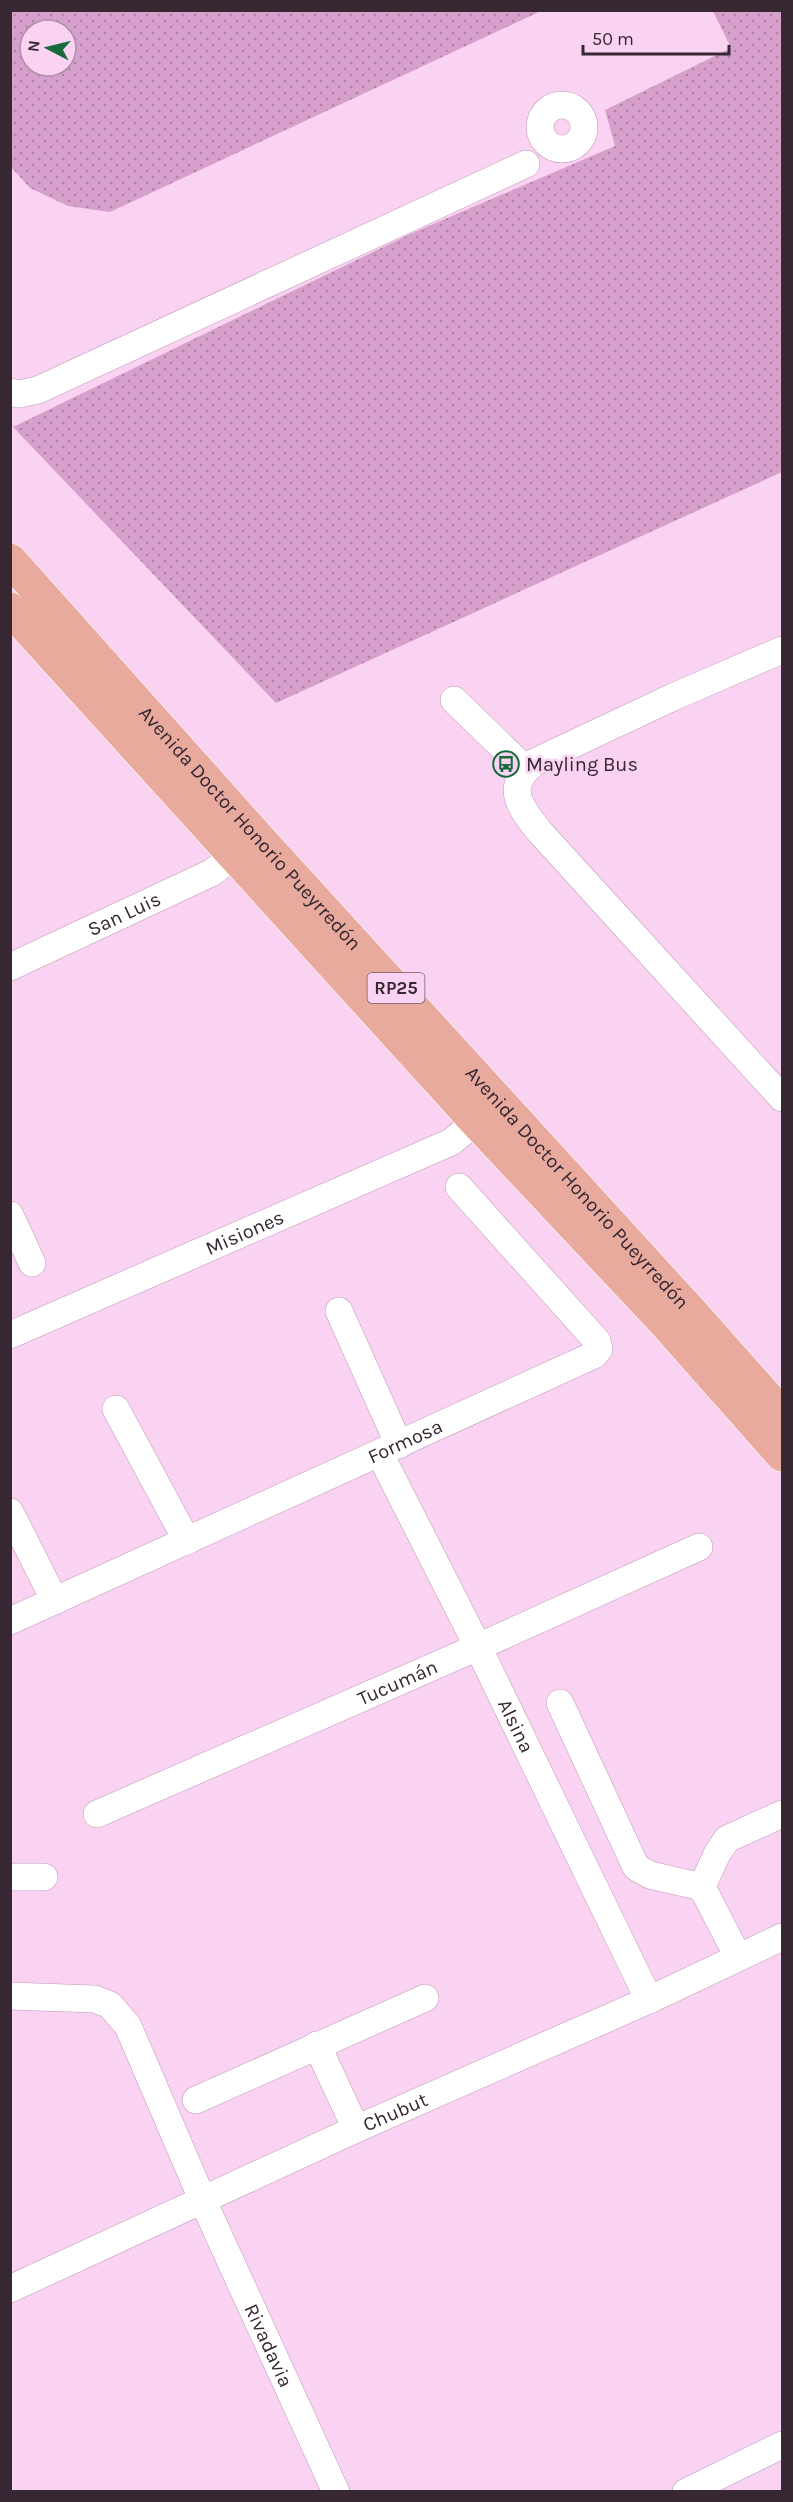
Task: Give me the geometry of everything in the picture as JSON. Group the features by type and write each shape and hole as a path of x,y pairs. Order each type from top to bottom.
{"main road":[{"name":"Avenida Doctor Honorio Pueyrredón","path":"13,567 783,1414"},
{"name":"Avenida Doctor Honorio Pueyrredón","path":"10,609 236,855 476,1122 666,1324 783,1455"}],"street":[{"path":"10,392 19,394 38,390 526,164 566,149 578,142 584,129 580,115 570,106 555,106 544,115 541,122 542,136 535,155 526,164"},
{"path":"542,136 551,147 566,149"},
{"path":"783,650 673,697 535,762 525,770 519,780 517,793 521,808 533,824 783,1098"},
{"path":"454,700 525,770"},
{"name":"San Luis","path":"10,967 211,873 236,855"},
{"name":"Misiones","path":"10,1335 451,1142 476,1122"},
{"name":"Formosa","path":"10,1621 594,1355 599,1349 597,1341 459,1187"},
{"path":"10,1215 32,1263"},
{"name":"Alsina","path":"339,1311 390,1449 478,1647 649,2000"},
{"path":"116,1409 187,1541"},
{"path":"10,1512 55,1601"},
{"name":"Tucumán","path":"97,1814 478,1647 699,1547"},
{"path":"560,1703 636,1867 650,1875 702,1887 738,1957"},
{"path":"702,1887 717,1854 727,1839 783,1814"},
{"path":"10,1877 44,1877"},
{"name":"Chubut","path":"10,2289 356,2129 649,2000 783,1937"},
{"name":"Rivadavia","path":"10,1996 82,1997 110,2005 128,2026 203,2201 336,2492"},
{"path":"196,2100 425,1998"},
{"path":"317,2045 356,2129"},
{"path":"686,2492 783,2445"}],"shaded area":[{"path":"11,10 541,10 110,212 68,206 30,188 11,167"},
{"path":"713,11 782,11 782,472 276,703 13,427 410,234 615,146 605,110 731,48"}],"place":[{"name":"Mayling Bus","path":"506,764"}]}
